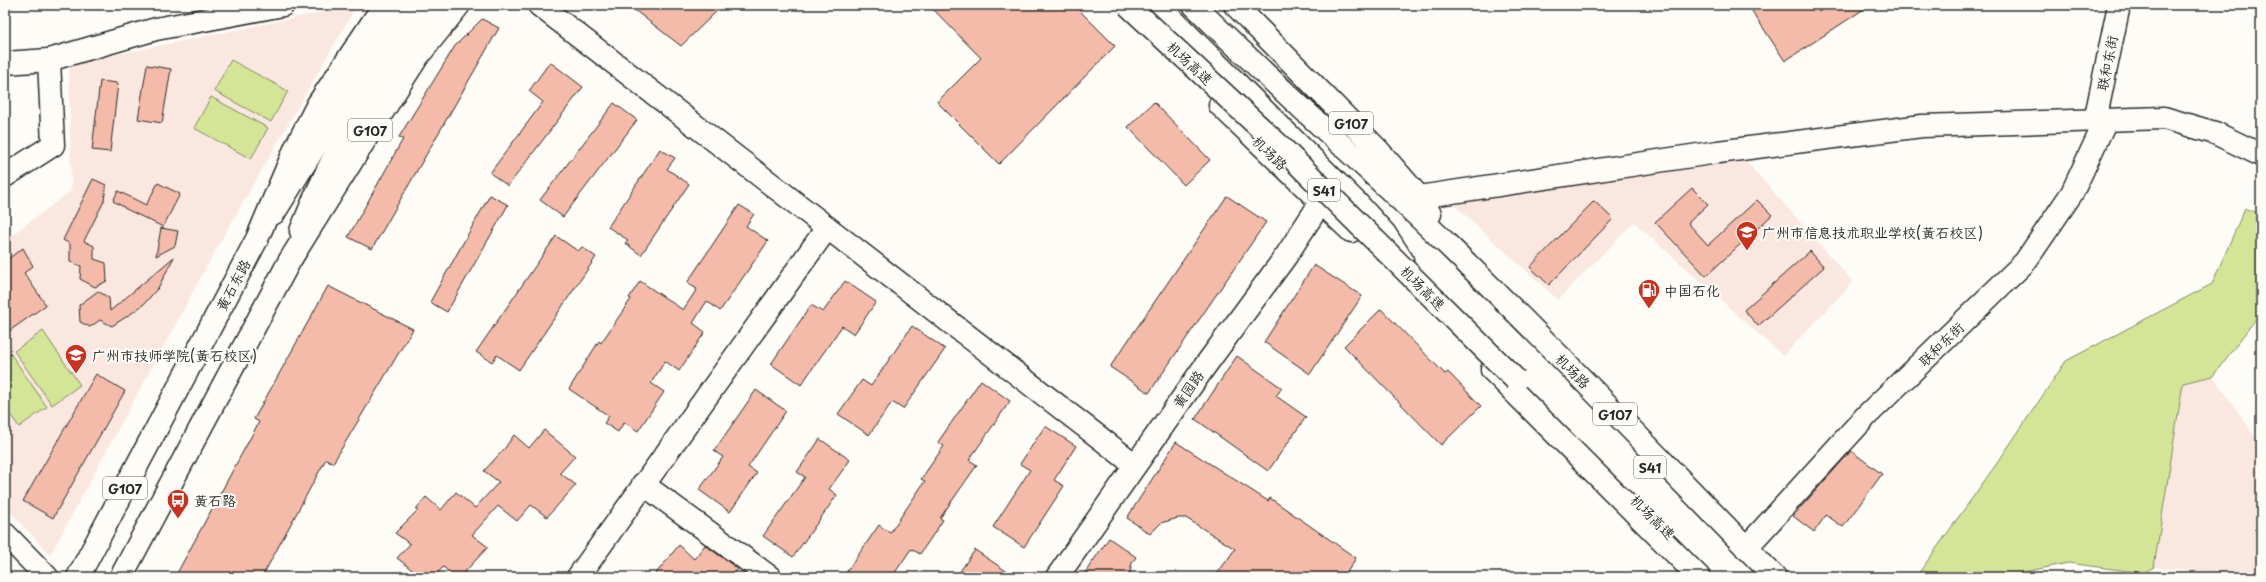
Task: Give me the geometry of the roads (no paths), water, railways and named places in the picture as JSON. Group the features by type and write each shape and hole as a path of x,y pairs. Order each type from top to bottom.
{"main road":[{"path":"5,63 49,60 156,29 283,5"},
{"name":"G107","path":"257,239 296,147 318,104 384,5"},
{"name":"黄石东路","path":"78,577 257,239 352,89 410,5"},
{"path":"290,260 310,209 340,145 381,78 434,5"},
{"name":"G107","path":"120,577 290,260 418,56 459,5"},
{"path":"540,5 1135,465"},
{"name":"机场路","path":"1119,5 1423,300 1699,577"},
{"name":"机场高速","path":"1128,5 1283,149 1713,577"},
{"name":"机场路","path":"1158,5 1372,220 1395,249 1423,300"},
{"name":"S41","path":"1177,5 1508,323 1758,577"},
{"name":"机场路","path":"1194,5 1455,252 1775,577"},
{"name":"机场路","path":"1235,5 1378,150 1419,197 1455,252"},
{"name":"联和东街","path":"1746,548 1778,515 1867,415 2025,262 2072,192 2101,120 2118,5"},
{"path":"5,176 53,145 49,60"},
{"path":"1419,197 1718,152 1922,126 2164,118 2215,133 2261,155"},
{"name":"黄园路","path":"1057,577 1205,366 1286,256 1321,202"},
{"path":"578,577 827,228"},
{"path":"643,484 770,577"},
{"path":"5,534 47,577"}],"place":[{"name":"广州市信息技术职业学校(黄石校区)","path":"1747,252"},
{"name":"中国石化","path":"1649,310"},
{"name":"广州市技师学院(黄石校区)","path":"76,374"},
{"name":"黄石路","path":"178,520"}]}
